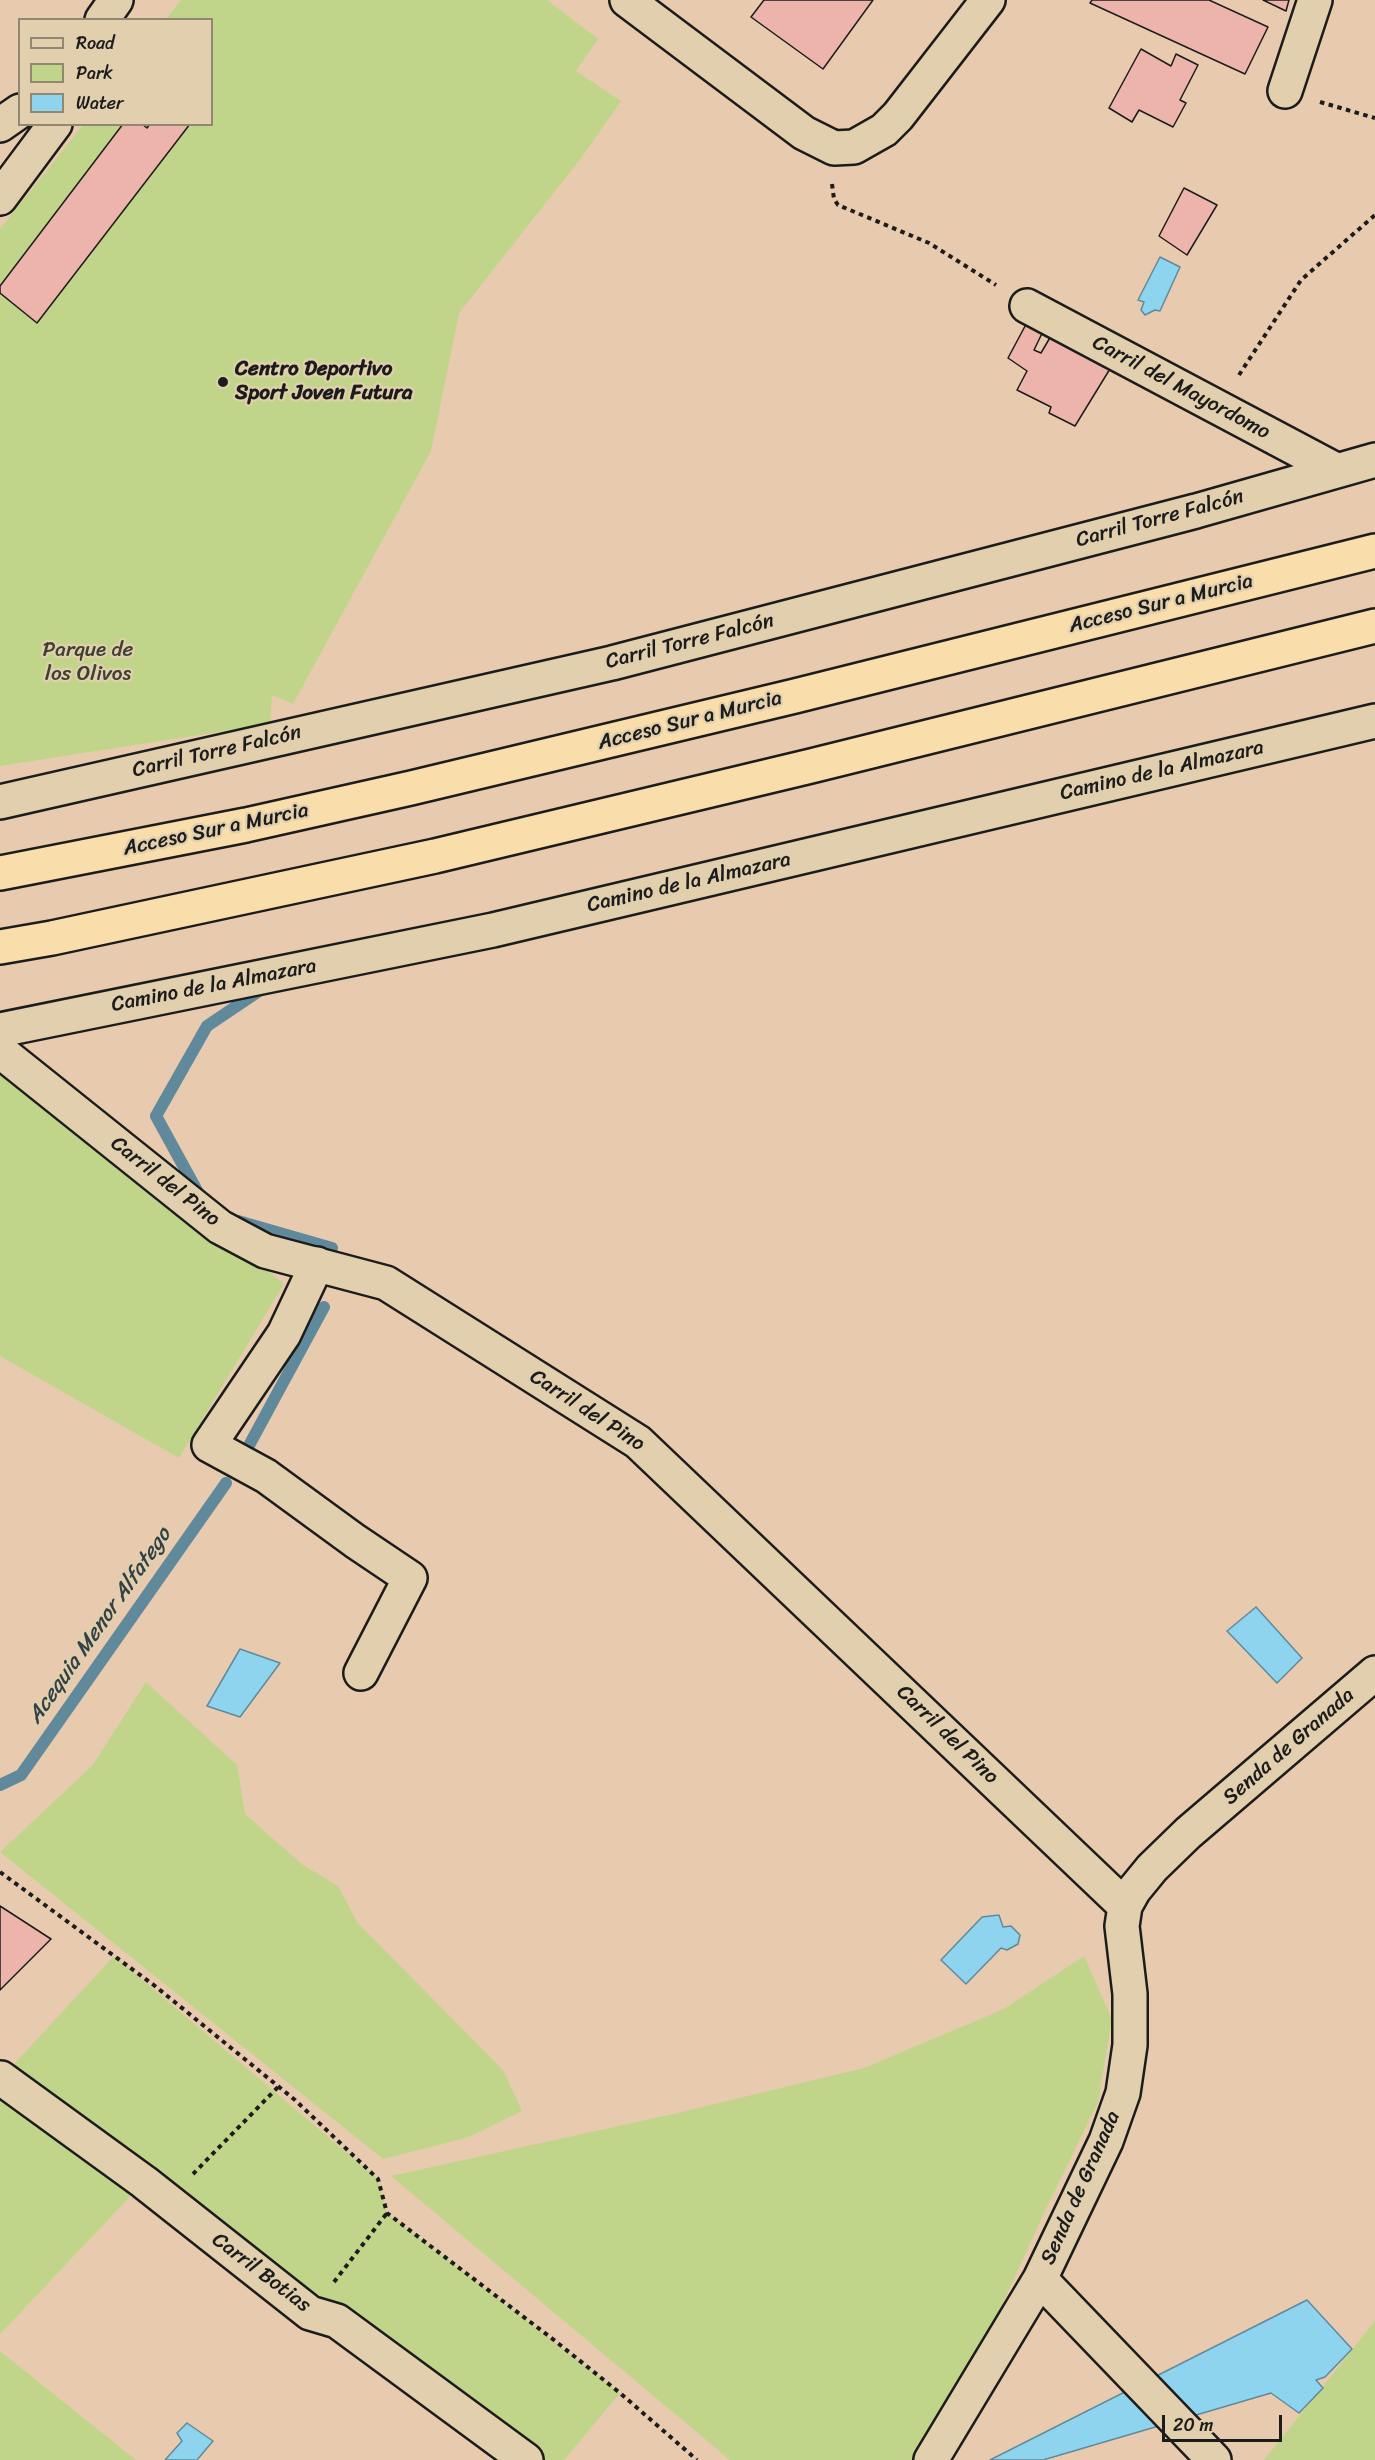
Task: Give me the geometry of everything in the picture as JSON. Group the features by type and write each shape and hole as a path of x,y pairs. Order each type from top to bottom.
{"highway":[{"name":"Acceso Sur a Murcia","path":"0,873 234,827 411,788 784,699 1375,551"},
{"path":"0,946 74,933 446,854 1375,626"}],"street":[{"path":"103,18 116,0"},
{"path":"627,0 804,133 822,144 840,148 854,147 875,136 898,116 988,0"},
{"path":"1285,91 1315,0"},
{"path":"0,125 18,112"},
{"path":"0,198 54,126"},
{"name":"Carril del Mayordomo","path":"1027,306 1336,470"},
{"name":"Carril Torre Falcón","path":"0,802 612,663 1196,511 1375,460"},
{"name":"Camino de la Almazara","path":"0,1030 493,930 1375,721"},
{"name":"Carril del Pino","path":"0,1051 220,1227 265,1251 386,1283 638,1442 1125,1906"},
{"path":"317,1264 284,1334 209,1445 266,1476 410,1578 361,1673"},
{"name":"Senda de Granada","path":"931,2460 1040,2279 1106,2141 1123,2093 1130,2045 1130,1994 1122,1926 1125,1906 1134,1890 1152,1868 1188,1833 1375,1673"},
{"name":"Carril Botias","path":"2,2078 167,2200 310,2313 337,2321 526,2460"},
{"path":"1040,2279 1214,2460"}],"path":[{"path":"1285,91 1375,118"},
{"path":"840,148 831,188 838,205 929,243 1027,306"},
{"path":"1218,407 1301,279 1375,215"},
{"path":"0,1872 155,1986 278,2087 378,2179 387,2213 620,2392 697,2460"},
{"path":"167,2200 278,2087"},
{"path":"310,2313 387,2213"}],"green space":[{"name":"Centro Deportivo Sport Joven Futura","path":"181,0 547,0 598,39 576,71 621,101 582,157 459,313 431,451 293,704 272,695 270,724 0,766 0,229 82,126 213,126 213,18 167,18"},
{"path":"0,1051 284,1284 179,1458 0,1356"},
{"path":"146,1682 237,1765 245,1814 303,1865 338,1886 357,1922 503,2070 522,2111 469,2137 383,2159 0,1852 92,1766"},
{"path":"114,1956 378,2179 387,2213 620,2393 564,2460 537,2460 141,2185 0,2334 0,2077"},
{"path":"1084,1956 1112,2019 1098,2102 969,2377 913,2460 730,2460 391,2176 673,2114 864,2068 1004,2009"},
{"path":"1375,2321 1375,2460 1264,2460"},
{"path":"0,2351 136,2460 0,2460"}],"water":[{"path":"1160,257 1180,267 1160,311 1155,310 1145,315 1141,310 1144,302 1138,300"},
{"path":"1256,1607 1302,1658 1277,1683 1227,1631"},
{"path":"240,1649 280,1663 240,1717 207,1706"},
{"path":"999,1915 1003,1927 1011,1926 1020,1935 1018,1944 1007,1950 1001,1948 966,1984 941,1960 982,1917"},
{"path":"1307,2300 1352,2349 1325,2377 1316,2380 1323,2388 1299,2413 1271,2393 1043,2460 990,2460"},
{"path":"187,2423 213,2441 197,2460 165,2460 182,2441 177,2433"}],"building":[{"path":"764,0 873,0 823,69 751,17"},
{"path":"1092,0 1209,0 1268,27 1245,74 1090,3"},
{"path":"1263,0 1289,0 1286,11"},
{"path":"1141,49 1171,66 1176,54 1198,65 1180,100 1186,103 1173,127 1139,110 1132,122 1109,108"},
{"path":"121,126 147,128 148,126 188,126 37,323 0,293 0,286"},
{"path":"1184,188 1217,205 1187,255 1159,236"},
{"path":"1031,315 1047,323 1034,350 1041,353 1055,329 1113,364 1075,426 1049,413 1051,407 1017,390 1027,371 1008,358"},
{"path":"0,1906 51,1939 0,1990"}],"waterway":[{"name":"Acequia Menor Alfatego","path":"201,1198 156,1116 207,1026 265,987"},
{"name":"Acequia Menor Alfatego","path":"238,1221 332,1248"},
{"name":"Acequia Menor Alfatego","path":"246,1451 324,1307"},
{"name":"Acequia Menor Alfatego","path":"0,1785 21,1775 226,1483"}],"place":[{"name":"Centro Deportivo Sport Joven Futura","path":"223,382"}],"park label":[{"name":"Parque de los Olivos","path":"88,663"}]}
